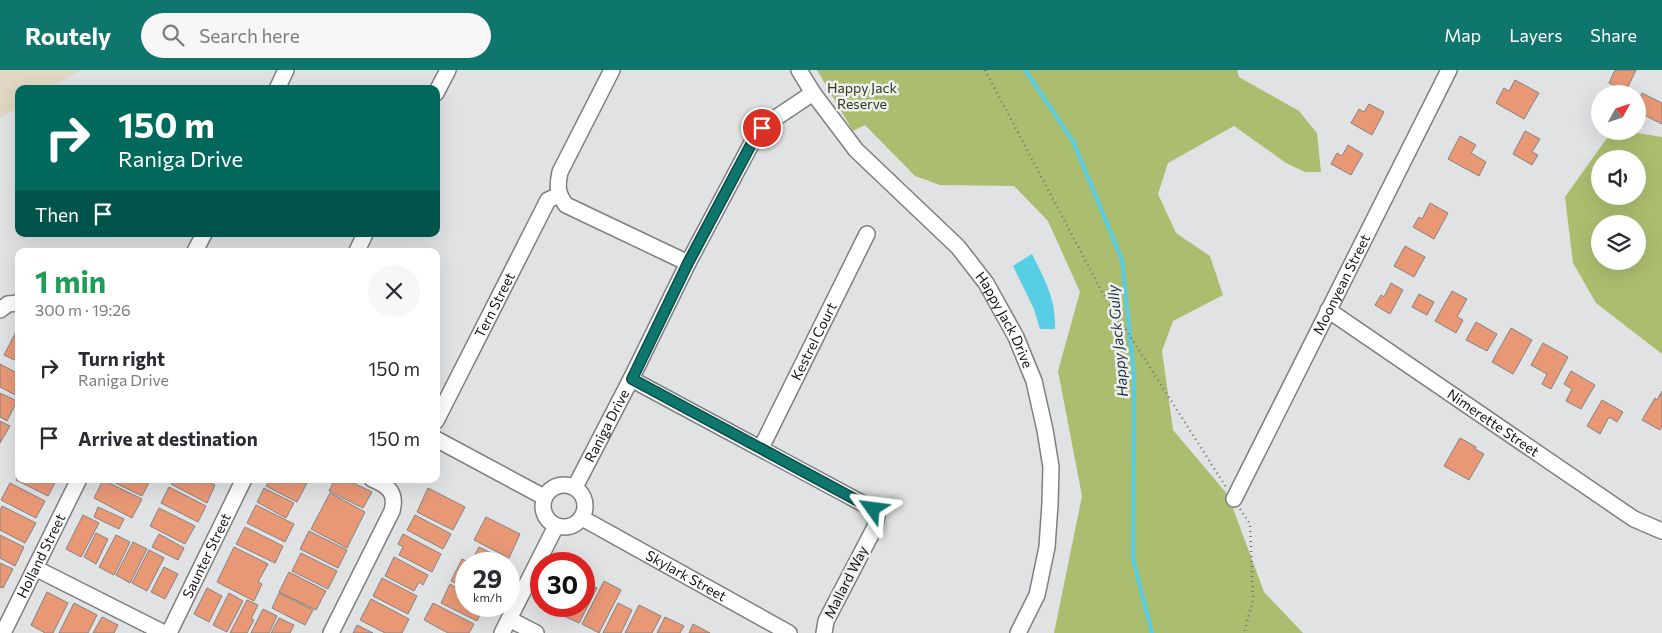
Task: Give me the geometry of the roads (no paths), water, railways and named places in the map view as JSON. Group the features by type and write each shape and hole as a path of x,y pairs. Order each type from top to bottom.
{"street":[{"path":"279,85 286,70"},
{"path":"440,85 448,70"},
{"path":"612,70 560,172 559,195 566,204 688,263"},
{"name":"Happy Jack Drive","path":"799,70 813,93 856,150 958,248 986,282 1016,337 1034,381 1051,467 1050,504 1047,546 1037,595 1018,633"},
{"name":"Moonyean Street","path":"1234,499 1449,70"},
{"name":"Raniga Drive","path":"575,487 632,379 688,263 755,137 771,121 813,93"},
{"name":"Tern Street","path":"440,413 548,200 559,195"},
{"name":"Kestrel Court","path":"761,448 867,234"},
{"name":"Nimerette Street","path":"1328,310 1634,519 1662,531"},
{"name":"Mallard Way","path":"632,379 873,509 876,515 874,527 826,621 824,633"},
{"path":"440,441 544,497"},
{"name":"Holland Street","path":"3,633 77,483"},
{"name":"Saunter Street","path":"169,633 242,483"},
{"path":"331,633 392,511 394,501 391,491 378,483"},
{"path":"560,484 575,487 584,498 585,512 582,518 570,526 563,528 556,526 545,517 543,511 544,497 548,491 560,484"},
{"name":"Skylark Street","path":"582,518 790,633"},
{"path":"502,633 556,526"},
{"path":"35,568 164,633"},
{"path":"509,619 536,633"}],"water":[{"path":"1032,254 1052,299 1055,329 1040,329 1034,309 1013,266"}],"waterway":[{"name":"Happy Jack Gully","path":"1025,70 1073,141 1122,260 1134,376 1133,559 1152,633"}],"park label":[{"name":"Happy Jack Reserve","path":"862,96"}]}
